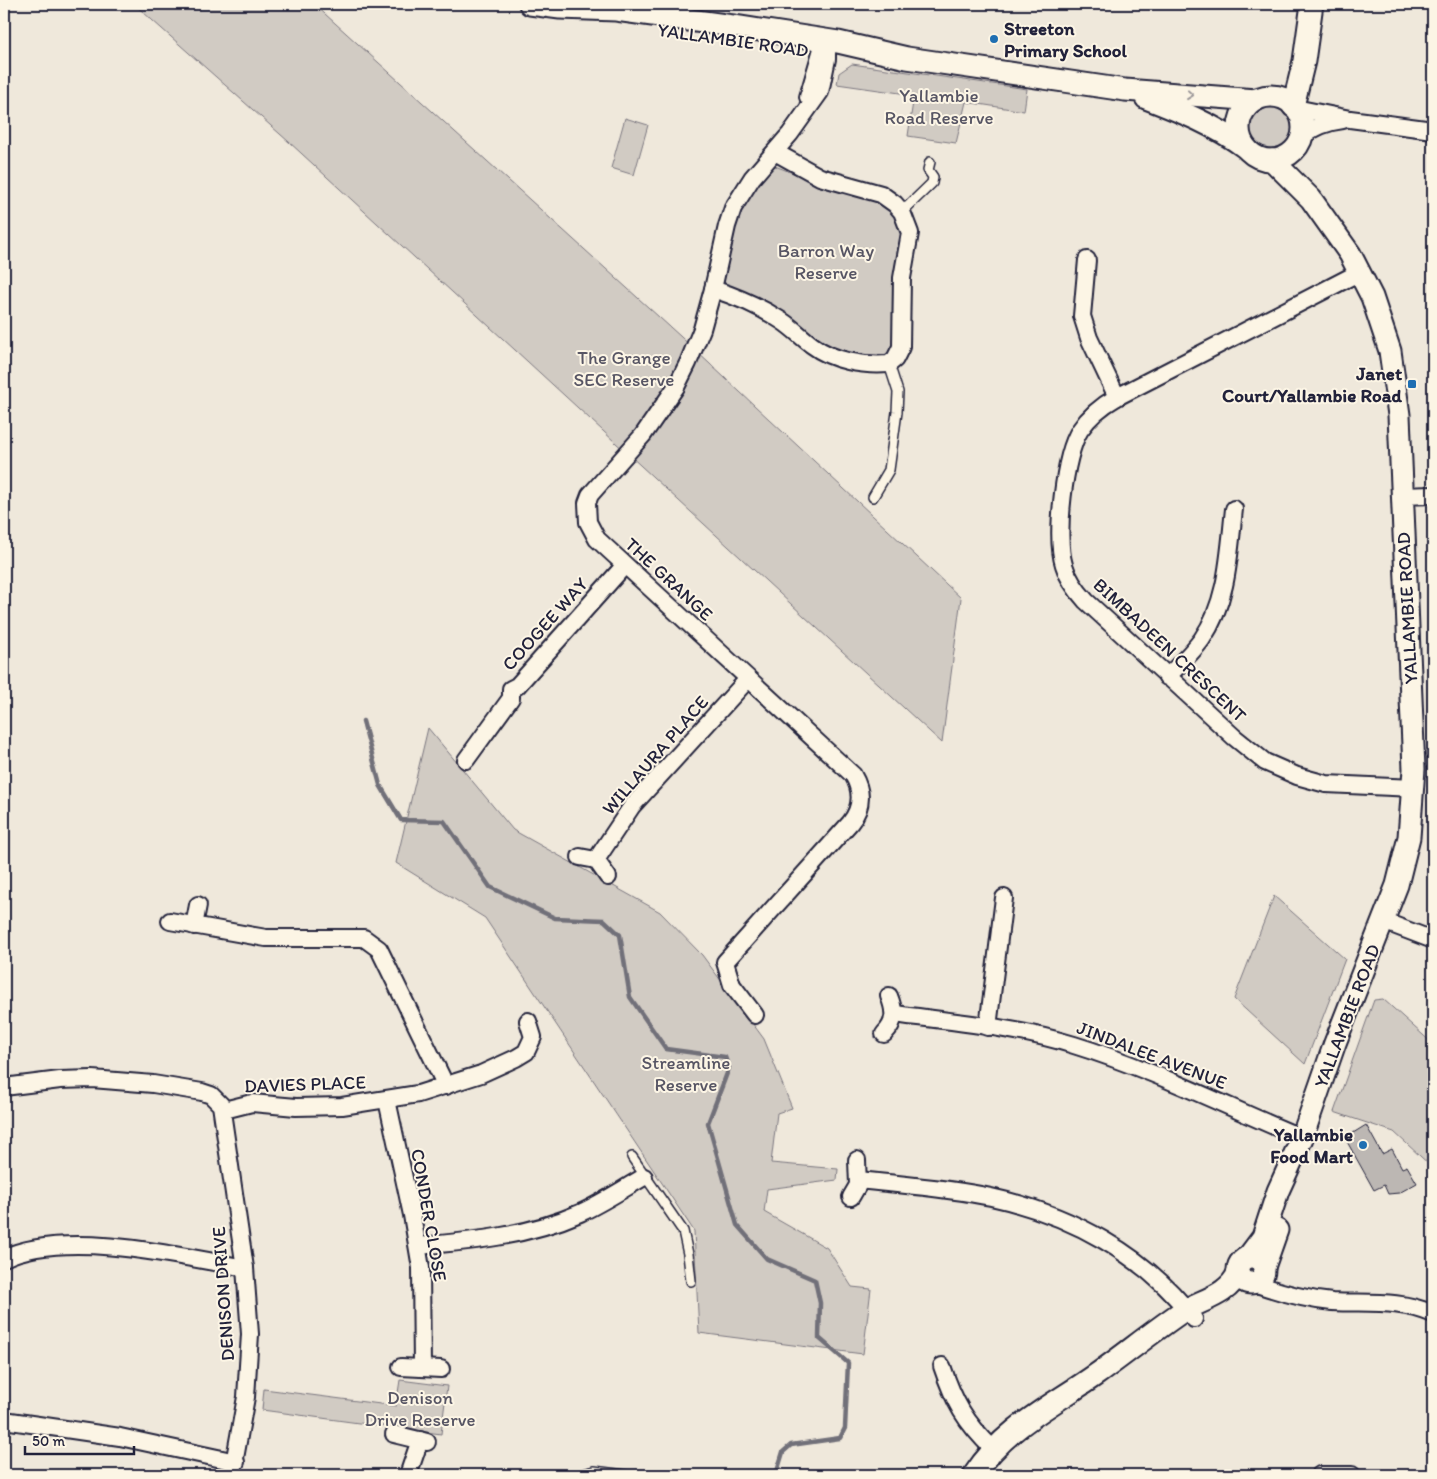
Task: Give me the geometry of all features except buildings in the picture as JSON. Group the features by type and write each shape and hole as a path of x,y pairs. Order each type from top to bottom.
{"street":[{"name":"YALLAMBIE ROAD","path":"530,4 560,8 631,12 825,49 907,58 1125,90 1260,99"},
{"path":"1297,144 1303,127 1294,107 1312,4"},
{"path":"1307,40 1293,70 1284,81 1260,99 1248,105 1239,122 1239,131 1246,148 1262,159 1272,160 1287,156 1315,127 1326,122 1350,119"},
{"name":"THE GRANGE","path":"756,1016 732,985 725,962 850,823 856,815 860,797 859,788 853,775 624,566 591,531 588,522 587,503 596,486 643,434 676,386 702,329 713,289 723,239 734,208 752,178 775,152 820,92 825,76 825,49"},
{"name":"YALLAMBIE ROAD","path":"1125,90 1199,119 1223,131 1246,148"},
{"path":"1260,99 1279,98 1294,107 1350,119 1433,130"},
{"name":"YALLAMBIE ROAD","path":"1297,144 1311,199"},
{"path":"713,289 741,299 767,312 826,354 864,364 888,364 895,359 901,347 902,278 910,233 902,212 895,204 881,194 820,177 775,152"},
{"name":"YALLAMBIE ROAD","path":"1253,1272 1289,1195 1302,1138 1335,1043 1383,921 1404,861 1414,788 1402,496 1394,374 1382,326 1360,272 1311,199 1272,160"},
{"path":"1087,260 1082,316 1089,338 1118,397"},
{"name":"BIMBADEEN CRESCENT","path":"1360,272 1118,397 1091,416 1073,444 1059,544 1064,566 1074,588 1167,677 1252,753 1280,770 1326,784 1414,788"},
{"path":"1402,496 1433,495"},
{"path":"1167,677 1201,640 1219,607 1227,572 1234,508"},
{"name":"COOGEE WAY","path":"466,760 511,698 511,689 517,686 624,566"},
{"name":"WILLAURA PLACE","path":"608,878 588,858 632,806 748,679"},
{"path":"988,1027 1004,898"},
{"path":"194,926 198,905"},
{"path":"170,921 266,938 353,937 371,942 379,950 446,1086"},
{"path":"1383,921 1433,940"},
{"path":"884,1034 892,1024 894,1014 888,996"},
{"name":"JINDALEE AVENUE","path":"894,1014 1044,1037 1107,1056 1302,1138"},
{"name":"DAVIES PLACE","path":"224,1110 252,1103 314,1107 388,1100 446,1086 481,1074 526,1052 533,1037 528,1021"},
{"path":"4,1086 60,1080 124,1081 202,1092 217,1099 224,1110"},
{"name":"CONDER CLOSE","path":"388,1100 418,1246 423,1298 422,1368"},
{"name":"DENISON DRIVE","path":"224,1110 245,1268 249,1325 249,1363 246,1397 234,1469"},
{"path":"851,1197 859,1180 857,1160"},
{"path":"418,1246 486,1240 551,1224 581,1212 644,1177"},
{"path":"859,1180 990,1196 1046,1212 1077,1226 1117,1248 1157,1278 1190,1314"},
{"path":"4,1258 29,1249 81,1246 151,1252 245,1268"},
{"path":"974,1475 994,1449 1012,1431 1033,1415 1096,1374 1151,1347 1190,1314 1253,1272 1277,1282 1297,1296 1330,1302 1400,1304 1433,1314"},
{"path":"942,1366 957,1405 966,1420 994,1449"},
{"path":"401,1368 441,1369"},
{"path":"4,1420 120,1437 234,1469"},
{"path":"394,1434 423,1441 408,1475"},
{"path":"1320,1475 1352,1475"}],"lane":[{"path":"902,212 932,183 933,177 928,170 930,162"},
{"path":"872,497 889,470 893,445 898,392 888,364"},
{"path":"632,1156 644,1177 683,1231 688,1254 690,1281"},
{"path":"581,1475 594,1471 625,1475"}],"green space":[{"name":"The Grange SEC Reserve","path":"134,4 314,4 681,337 961,598 942,743 289,142"},
{"name":"Yallambie Road Reserve","path":"852,64 1027,89 1024,111 966,102 956,143 908,136 914,95 837,84 839,73"},
{"path":"1275,105 1279,106 1289,115 1292,119 1292,137 1283,147 1275,151 1265,151 1257,147 1248,137 1247,123 1251,115 1261,106"},
{"path":"625,118 648,125 634,175 611,168"},
{"name":"Barron Way Reserve","path":"775,166 839,191 879,200 897,216 904,232 896,347 884,359 839,353 724,284 726,256 738,218 755,184 765,172"},
{"name":"Streamline Reserve","path":"428,728 513,830 660,912 702,955 764,1039 792,1108 777,1113 771,1163 838,1169 837,1180 767,1189 764,1212 827,1248 852,1287 871,1289 863,1354 699,1333 694,1231 485,918 396,863"},
{"path":"1274,896 1345,959 1305,1064 1234,999"},
{"path":"1383,999 1433,1044 1433,1168 1394,1132 1334,1112 1374,1000"},
{"name":"Denison Drive Reserve","path":"400,1380 447,1386 441,1434 262,1410 264,1389 396,1406"}],"waterway":[{"path":"363,721 380,785 401,820 444,821 490,887 555,918 604,920 620,935 630,997 666,1049 725,1057 729,1068 708,1123 737,1225 767,1259 815,1280 820,1303 819,1338 848,1363 845,1428 840,1438 791,1445 783,1452 776,1475"}],"place":[{"name":"Streeton Primary School","path":"994,39"},
{"name":"Janet Court/Yallambie Road","path":"1412,384"},
{"name":"Yallambie Food Mart","path":"1363,1145"}]}
